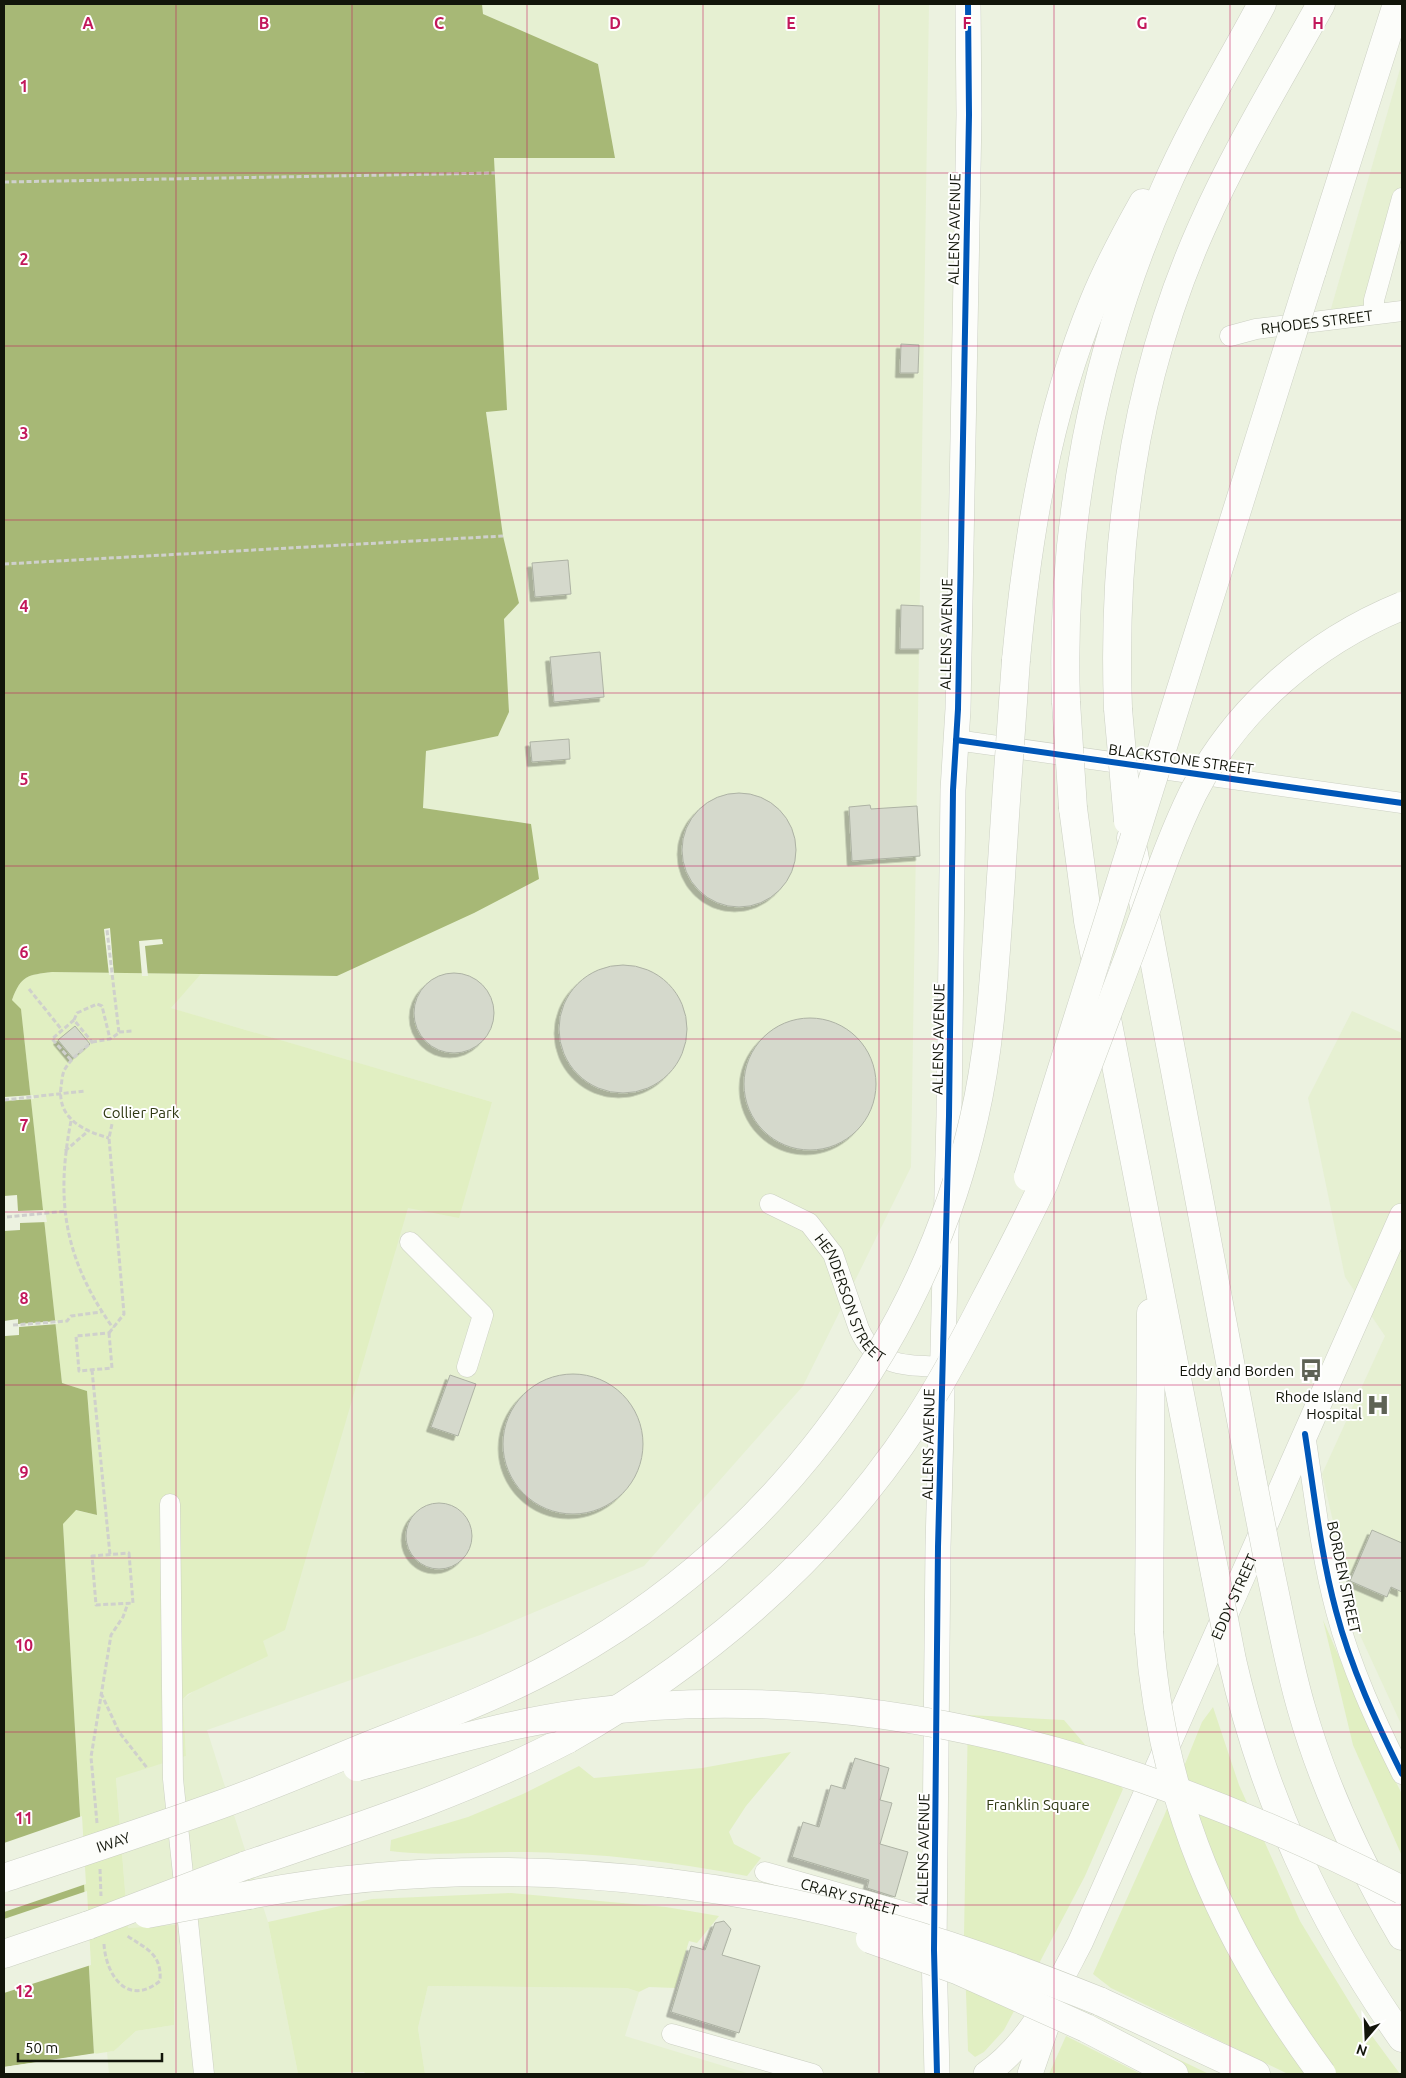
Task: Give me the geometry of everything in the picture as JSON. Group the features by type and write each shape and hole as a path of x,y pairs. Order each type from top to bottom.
{"highway":[{"path":"1262,4 1195,125 1156,209 1131,273 1110,339 1094,400 1079,478 1066,614 1066,702 1073,808 1088,921 1232,1660 1258,1756 1296,1855 1345,1951 1402,2038"},
{"path":"1321,4 1248,134 1212,205 1187,261 1154,360 1139,422 1123,522 1116,615 1118,710 1128,821 1144,912 1270,1570 1301,1708 1323,1775 1354,1847 1402,1936"},
{"path":"984,1301 1018,1209 1393,16"},
{"path":"223,1804 503,1691 565,1660 617,1628 680,1583 734,1537 783,1486 848,1404 886,1345 931,1253 955,1188 974,1120 991,1016 1023,585 1039,493 1061,401 1093,302 1124,236 1143,202 1195,125"},
{"path":"4,1954 89,1925 244,1866 436,1800 503,1772 568,1739 652,1688 711,1645 762,1601 809,1556 855,1504 906,1436 952,1363 984,1301 1006,1265 1045,1181 1172,840 1191,798 1207,770 1251,710 1288,674 1318,651 1357,627 1402,606"},
{"path":"1152,1254 1149,1632 1162,1737 1178,1800 1200,1861 1230,1929 1260,1983 1322,2074"},
{"path":"223,1804 478,1734 557,1717 616,1709 686,1703 800,1704 861,1710 956,1726 1098,1764 1230,1812 1310,1846 1402,1890"},
{"name":"IWAY","path":"4,1878 223,1804"},
{"path":"89,1925 249,1895 348,1880 488,1872 556,1873 669,1883 766,1896 866,1919 965,1950 1099,2001 1256,2074"},
{"path":"669,1883 792,1914 892,1946 1000,1988 1086,2028 1174,2074"}],"main road":[{"name":"ALLENS AVENUE","path":"937,2074 934,1920 953,790 956,740 969,125 968,4"},
{"name":"EDDY STREET","path":"986,2074 1008,2056 1026,2035 1063,1974 1107,1884 1402,1216"},
{"name":"EDDY STREET","path":"1030,2074 1063,1974"}],"street":[{"path":"1374,314 1374,300 1402,198"},
{"name":"RHODES STREET","path":"1230,336 1256,329 1402,311"},
{"name":"BLACKSTONE STREET","path":"956,740 1402,803"},
{"name":"HENDERSON STREET","path":"770,1204 809,1223 833,1254 863,1339 875,1354 894,1363 943,1367"},
{"path":"410,1242 483,1316 467,1367"},
{"name":"BORDEN STREET","path":"1305,1434 1331,1588 1340,1626 1353,1664 1402,1774"},
{"path":"170,1504 173,1779 204,2074"},
{"name":"CRARY STREET","path":"765,1872 934,1920"},
{"path":"672,2034 813,2074"}],"path":[{"path":"4,182 495,173"},
{"path":"4,564 504,536"},
{"path":"106,930 119,1032"},
{"path":"29,989 62,1030"},
{"path":"71,1060 52,1039 74,1020 77,1013 98,1004 102,1006 110,1039"},
{"path":"74,1020 92,1042"},
{"path":"109,1138 87,1132 71,1121 66,1112 61,1093 64,1071 71,1060 92,1042 110,1039 119,1032 133,1031"},
{"path":"4,1100 85,1091"},
{"path":"71,1121 65,1152 66,1211 70,1242 78,1269 101,1312 113,1328"},
{"path":"109,1333 76,1336 79,1371 112,1368 109,1333 124,1314 109,1138 112,1124"},
{"path":"65,1152 87,1132"},
{"path":"6,1217 66,1211"},
{"path":"13,1326 67,1321 71,1316 101,1312"},
{"path":"92,1370 110,1555"},
{"path":"129,1553 133,1602 96,1605 92,1556 110,1555 129,1553"},
{"path":"101,1693 118,1732 148,1768"}],"shaded area":[{"path":"4,4 482,4 483,14 598,64 615,158 494,158 507,410 486,412 503,536 519,603 504,619 509,712 498,736 426,751 423,808 531,824 539,879 474,913 337,976 52,972 26,978 15,992 12,1000 21,1009 62,1383 87,1391 97,1515 76,1510 63,1524 94,2054 4,2067"},
{"path":"482,4 929,4 911,1167 803,1386 644,1566 480,1635 207,1730 268,1922 298,2074 109,2074 107,2052 114,2051 136,2031 174,2025 176,1926 128,1928 116,1777 186,1756 183,1699 262,1641 234,1169 492,1102 170,1008 201,974 337,976 531,824 423,808 426,751 498,736 509,712 504,619 519,603 503,536 486,411 506,410 494,158 615,157 598,64 483,14"},
{"path":"1402,62 1402,197 1381,304 1330,312"},
{"name":"Rhode Island Hospital","path":"1352,1011 1402,1033 1402,1726 1359,1633 1322,1474 1385,1336 1345,1277 1308,1098"},
{"path":"428,1986 627,1988 639,1992 625,2036 750,2074 425,2074 418,2028"}],"green space":[{"name":"Collier Park","path":"52,972 201,974 171,1008 492,1102 459,1218 408,1208 285,1630 263,1641 268,1656 188,1694 183,1699 186,1756 116,1778 128,1928 176,1925 174,2025 136,2031 114,2051 94,2054 63,1524 75,1510 97,1515 87,1391 62,1383 21,1010 12,1000 22,981 26,978"},
{"path":"1323,1620 1377,1744 1402,1794 1402,1856 1353,1745"},
{"path":"1213,1707 1239,1785 1300,1921 1361,2021 1400,2074 1288,2074 1111,1988 1093,1974 1164,1816 1202,1722"},
{"name":"Franklin Square","path":"968,1715 1064,1720 1123,1789 1085,1876 1004,2030 984,2052 975,2057 968,2051 964,1935"},
{"path":"791,1752 746,1806 729,1832 734,1844 761,1858 747,1876 692,1866 582,1854 510,1852 424,1854 390,1851 391,1840 468,1817 523,1794 579,1766 594,1778 702,1768"},
{"path":"511,1893 666,1907 719,1916 697,1943 689,1941 675,1988 649,1987 639,1992 627,1988 428,1986 418,2028 425,2074 366,2074 364,2072 298,2074 268,1922 372,1899"},
{"path":"1066,2036 1141,2074 1049,2074"},
{"path":"1157,2049 1209,2074 1191,2074 1155,2053"}],"pier":[{"path":"110,928 114,975 109,975 104,929"},
{"path":"162,939 163,944 145,946 148,976 142,976 139,941"},
{"path":"33,1095 34,1099 4,1101 4,1097"},
{"path":"17,1195 18,1211 45,1210 47,1222 20,1223 20,1230 4,1231 4,1196"},
{"path":"18,1319 18,1324 57,1321 58,1324 19,1327 19,1335 5,1336 4,1321"},
{"path":"82,1816 86,1884 4,1912 4,1843"},
{"path":"87,1891 91,1965 4,1993 4,1919"},
{"path":"96,2053 94,2056 4,2069 4,2067"}],"building":[{"path":"901,344 919,345 918,373 900,373"},
{"path":"568,560 571,594 535,597 532,563"},
{"path":"901,605 923,606 923,649 900,649"},
{"path":"600,652 604,697 554,702 550,657"},
{"path":"569,739 570,759 532,762 530,742"},
{"path":"739,793 761,798 779,810 791,828 796,850 791,872 779,890 761,902 739,907 717,902 699,890 687,872 682,850 687,828 699,810 717,798"},
{"path":"870,805 871,809 917,806 920,856 852,861 849,807"},
{"path":"623,965 648,969 669,983 683,1004 687,1029 683,1054 669,1075 648,1089 623,1093 598,1089 577,1075 563,1054 559,1029 563,1004 577,983 598,969"},
{"path":"454,973 469,976 482,985 491,998 494,1013 491,1028 482,1041 469,1050 454,1053 439,1050 426,1041 417,1028 414,1013 417,998 426,985 439,976"},
{"path":"810,1018 823,1019 835,1023 857,1037 871,1059 875,1071 875,1097 871,1109 857,1131 835,1145 823,1149 810,1150 797,1149 785,1145 763,1131 749,1109 745,1097 744,1084 745,1071 749,1059 763,1037 785,1023 797,1019"},
{"path":"75,1026 90,1044 73,1058 58,1040"},
{"path":"573,1374 587,1375 600,1379 623,1394 638,1417 642,1430 642,1458 638,1471 623,1494 600,1509 587,1513 573,1514 559,1513 546,1509 523,1494 508,1471 504,1458 503,1444 504,1430 508,1417 523,1394 546,1379 559,1375"},
{"path":"450,1375 476,1384 458,1436 431,1427"},
{"path":"439,1503 452,1506 462,1513 469,1523 472,1536 469,1549 462,1559 452,1566 439,1569 426,1566 416,1559 409,1549 406,1536 409,1523 416,1513 426,1506"},
{"path":"1372,1530 1402,1543 1402,1592 1391,1587 1387,1597 1350,1581"},
{"path":"855,1758 889,1768 880,1800 892,1803 880,1844 908,1852 895,1897 867,1888 869,1880 792,1857 803,1822 819,1827 831,1785 845,1789"},
{"path":"724,1921 731,1929 722,1955 760,1966 739,2033 671,2012 691,1946 705,1950 715,1923"}],"cycle path":[{"path":"937,2074 934,1950 938,1547 949,1116 953,790 958,709 969,115 968,4"},
{"path":"956,740 1402,803"},
{"path":"1305,1434 1322,1546 1336,1611 1349,1653 1365,1694 1402,1774"}],"place":[{"name":"Eddy and Borden","path":"1311,1370"},
{"name":"Rhode Island Hospital","path":"1378,1405"}]}
